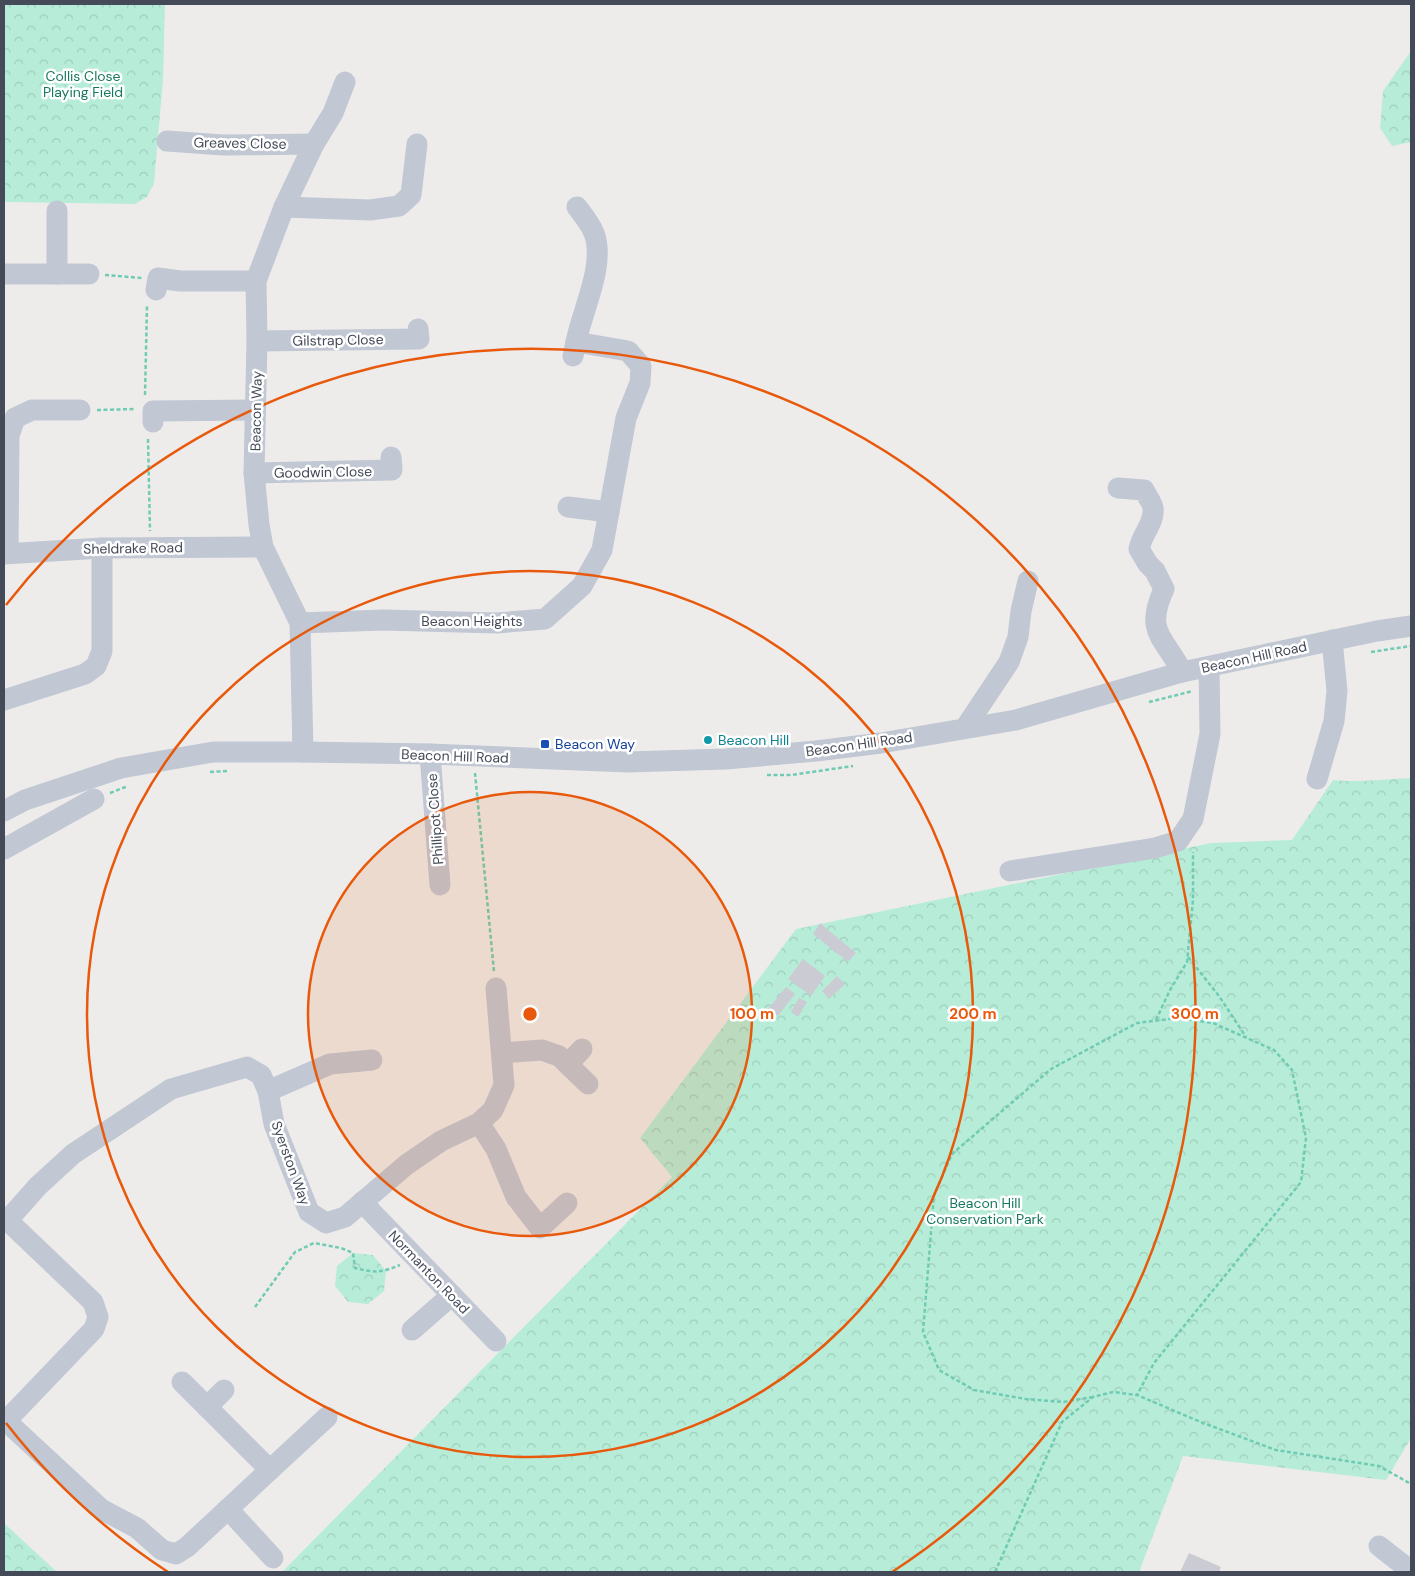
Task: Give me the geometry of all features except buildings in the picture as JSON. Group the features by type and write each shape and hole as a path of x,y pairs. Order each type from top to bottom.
{"street":[{"name":"Beacon Way","path":"303,752 300,623 263,547 259,525 254,473 257,341 256,281 284,207 314,144 333,113 345,82"},
{"name":"Greaves Close","path":"167,141 223,145 314,144"},
{"path":"284,207 370,210 399,206 411,195 417,144"},
{"name":"Beacon Heights","path":"300,623 383,620 497,623 545,619 582,586 602,550 626,418 640,383 641,366 628,351 576,342 596,266 597,253 595,234 577,207"},
{"path":"57,211 57,274"},
{"path":"4,274 88,274"},
{"path":"156,283 256,281"},
{"name":"Gilstrap Close","path":"257,341 419,339"},
{"path":"6,553 9,436 15,418 32,410 68,404"},
{"path":"151,410 255,410"},
{"name":"Goodwin Close","path":"254,473 392,470"},
{"path":"1118,488 1144,490 1153,507 1152,522 1141,538 1139,548 1148,564 1155,571 1164,589 1157,603 1155,622 1161,641 1175,658 1182,672"},
{"path":"568,507 609,512"},
{"name":"Sheldrake Road","path":"6,553 102,548 263,547"},
{"path":"4,700 85,674 96,666 102,651 102,548"},
{"path":"965,728 1009,662 1018,637 1020,611 1028,582"},
{"name":"Beacon Hill Road","path":"4,811 26,800 121,768 213,752 430,754 628,762 726,759 871,744 1016,720 1182,672 1332,640 1411,626"},
{"path":"1317,779 1334,721 1337,691 1332,640"},
{"path":"1010,871 1154,848 1178,841 1193,820 1210,734 1209,667"},
{"name":"Phillipot Close","path":"430,754 440,885"},
{"path":"4,849 94,799"},
{"name":"Syerston Way","path":"6,1219 72,1154 171,1089 247,1067 261,1075 268,1092 274,1124 309,1212 326,1224 345,1217 406,1165 434,1146 478,1123 493,1110 504,1085 496,988"},
{"path":"502,1052 542,1050 559,1056 575,1056 588,1084"},
{"path":"268,1092 330,1064 342,1053 372,1060"},
{"path":"478,1123 496,1149 533,1234 567,1203"},
{"name":"Normanton Road","path":"362,1202 496,1341"},
{"path":"6,1219 93,1302 98,1317 94,1329 5,1422 101,1509 137,1528 162,1550 176,1554 187,1547 327,1417"},
{"path":"412,1330 452,1295"},
{"path":"182,1382 270,1470"},
{"path":"207,1407 224,1390"},
{"path":"228,1509 273,1558"},
{"path":"1379,1546 1411,1571"}],"path":[{"path":"88,274 156,283 151,410 147,427 150,548"},
{"path":"68,404 151,410"},
{"path":"475,756 475,776 496,988"},
{"path":"1156,1020 1170,990 1187,962 1193,900 1193,848"},
{"path":"1188,956 1219,996 1247,1038"},
{"path":"1137,1395 1154,1362 1301,1182 1306,1138 1292,1070 1274,1050 1213,1023 1176,1018 1137,1023 1050,1069 952,1154 934,1195 923,1332 939,1370 974,1390 1026,1399 1063,1402 1112,1392 1137,1395 1276,1450 1379,1466 1411,1484"},
{"path":"255,1308 295,1252 314,1243 341,1248 353,1253 355,1268 376,1273 400,1265 414,1256"},
{"path":"996,1572 1062,1422 1093,1397"}],"green space":[{"name":"Collis Close Playing Field","path":"4,4 165,4 163,80 154,183 147,197 135,204 4,202"},
{"path":"1411,51 1411,142 1392,146 1380,128 1383,91"},
{"name":"Beacon Hill Conservation Park","path":"1411,778 1411,1438 1386,1480 1183,1456 1139,1572 282,1572 672,1177 640,1138 796,929 1211,843 1292,840 1333,780 1362,781"},
{"path":"353,1253 373,1255 386,1271 384,1291 368,1304 348,1302 335,1286 337,1266"},
{"path":"4,1523 57,1572 4,1572"}],"place":[{"name":"Beacon Hill","path":"708,740"},
{"name":"Beacon Way","path":"545,744"}]}
